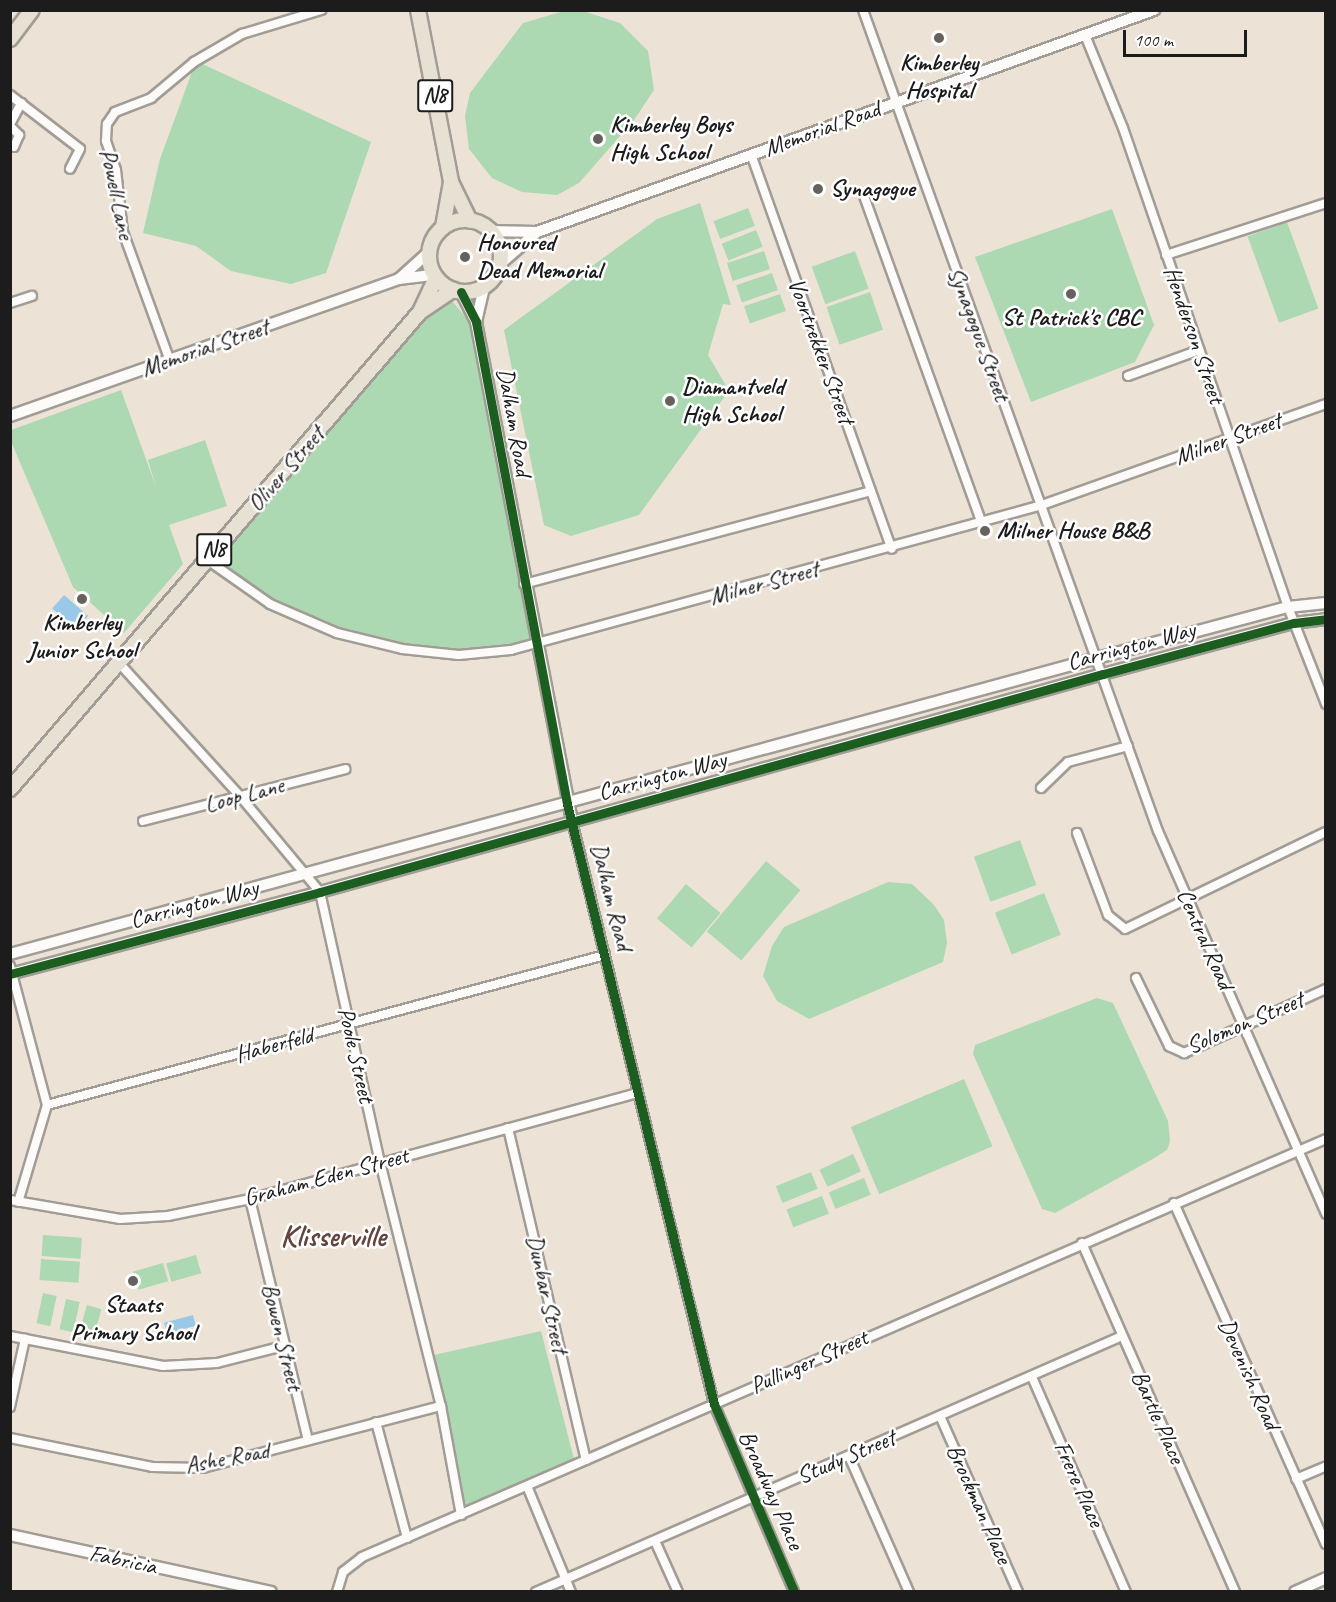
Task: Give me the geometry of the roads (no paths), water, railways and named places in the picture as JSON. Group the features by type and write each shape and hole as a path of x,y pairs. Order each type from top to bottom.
{"highway":[{"path":"10,39 32,10"},
{"name":"N8","path":"418,10 451,182 470,221"},
{"name":"N8","path":"429,252 433,240 444,227 451,182"},
{"path":"444,227 470,221 489,231 500,250 500,264 484,287"},
{"path":"429,252 435,276 457,291"},
{"name":"Oliver Street","path":"10,789 206,558 420,312 435,276"},
{"name":"N8","path":"457,291 484,287"},
{"name":"Oliver Street","path":"420,312 457,291"}],"street":[{"name":"Powell Lane","path":"170,361 123,232 116,170 106,141 107,124 115,112 151,98 194,62 242,34 321,10"},
{"name":"Synagogue Street","path":"863,10 894,103 1097,658"},
{"name":"Memorial Road","path":"500,264 537,232 1154,10"},
{"name":"Henderson Street","path":"1085,35 1123,128 1288,607 1326,704"},
{"path":"10,95 80,148 70,169"},
{"path":"14,147 19,135 10,125 21,103"},
{"name":"Voortrekker Street","path":"751,154 892,549"},
{"path":"864,196 981,521"},
{"path":"1167,255 1326,203"},
{"path":"489,231 537,232"},
{"name":"Memorial Street","path":"399,279 429,252"},
{"name":"Memorial Street","path":"10,416 399,279 435,276"},
{"name":"Dalham Road","path":"476,322 484,287"},
{"name":"Dalham Road","path":"457,291 476,322 567,804 714,1404"},
{"path":"10,303 32,296"},
{"path":"1128,376 1199,350"},
{"name":"Milner Street","path":"206,558 270,604 366,641 459,655 536,645 892,549 981,521 1042,505 1326,404"},
{"path":"524,584 871,491"},
{"name":"Carrington Way","path":"10,954 1288,607 1326,603"},
{"name":"Carrington Way","path":"11,971 320,892 1103,674 1294,623 1326,619"},
{"name":"Central Road","path":"1097,658 1187,901 1326,1214"},
{"name":"Poole Street","path":"119,663 309,874 320,892 380,1162 441,1406 461,1515"},
{"path":"1041,788 1068,762 1128,746"},
{"name":"Loop Lane","path":"143,821 345,769"},
{"path":"1077,833 1108,915 1119,927 1125,929 1326,832"},
{"name":"Haberfeld","path":"47,1105 605,956"},
{"path":"11,971 47,1105 14,1201"},
{"name":"Solomon Street","path":"1136,978 1169,1046 1184,1053 1244,1028 1326,989"},
{"name":"Graham Eden Street","path":"14,1201 120,1219 168,1216 250,1199 637,1093"},
{"name":"Dunbar Street","path":"508,1128 586,1460"},
{"name":"Pullinger Street","path":"337,1592 350,1564 1326,1138"},
{"name":"Bowen Street","path":"250,1199 283,1346 308,1440"},
{"name":"Devenish Road","path":"1174,1203 1326,1544"},
{"name":"Bartle Place","path":"1082,1243 1235,1592"},
{"path":"10,1336 164,1366 217,1363 283,1346"},
{"name":"Study Street","path":"536,1592 1122,1336"},
{"path":"10,1407 25,1339"},
{"name":"Frere Place","path":"1032,1377 1126,1592"},
{"name":"Broadway Place","path":"714,1404 794,1592"},
{"name":"Ashe Road","path":"10,1438 152,1467 184,1469 222,1464 441,1406"},
{"name":"Brockman Place","path":"940,1416 1018,1592"},
{"path":"376,1422 407,1538"},
{"path":"849,1456 909,1592"},
{"path":"1296,1479 1326,1466"},
{"path":"527,1486 571,1592"},
{"name":"Fabricia","path":"10,1535 271,1592"},
{"path":"656,1540 678,1592"},
{"path":"1295,1592 1326,1578"}],"water":[{"path":"64,595 88,616 76,630 52,609"},
{"path":"193,1315 196,1326 167,1333 164,1323"}],"place":[{"name":"Kimberley Hospital","path":"939,38"},
{"name":"Kimberley Boys High School","path":"598,139"},
{"name":"Synagogue","path":"818,189"},
{"name":"Honoured Dead Memorial","path":"465,257"},
{"name":"St Patrick's CBC","path":"1071,294"},
{"name":"Diamantveld High School","path":"670,401"},
{"name":"Milner House B&B","path":"985,531"},
{"name":"Kimberley Junior School","path":"82,599"},
{"name":"Staats Primary School","path":"133,1281"}],"district":[{"name":"Klisserville","path":"333,1236"}]}
